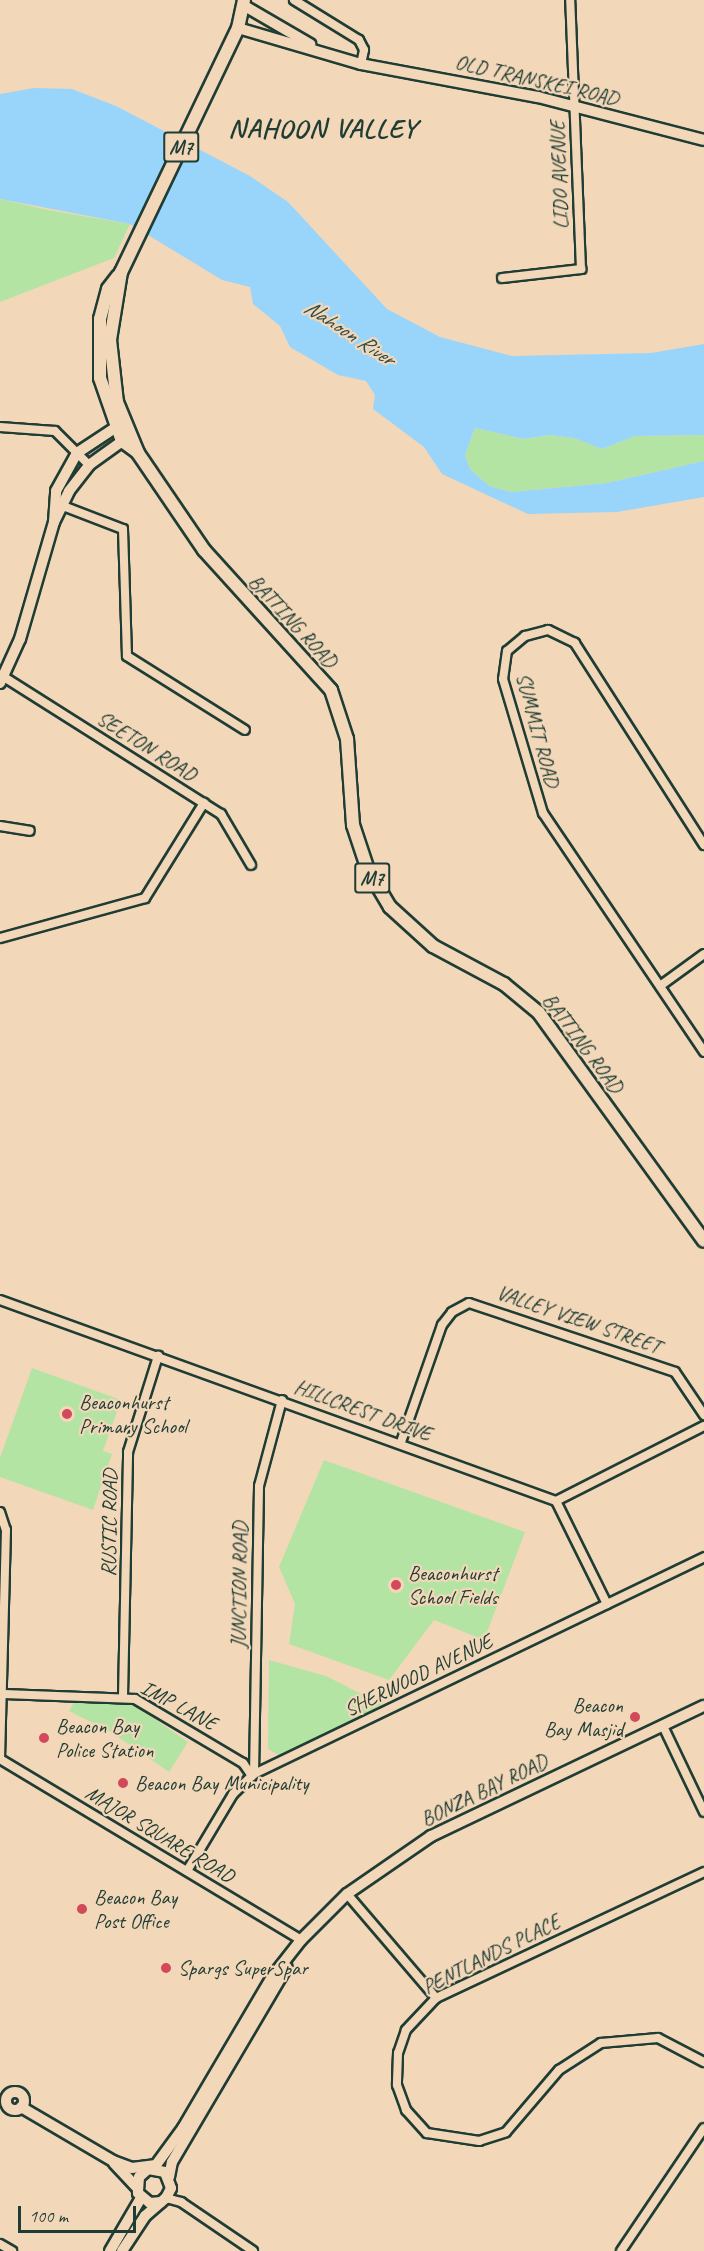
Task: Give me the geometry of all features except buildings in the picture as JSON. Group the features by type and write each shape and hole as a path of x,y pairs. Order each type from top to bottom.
{"main road":[{"name":"OLD TRANSKEI ROAD","path":"238,28 243,2"},
{"name":"BATTING ROAD","path":"238,28 121,272 110,340 119,424 126,438 231,583 331,690 347,739 353,825 368,870 390,907 433,946 504,984 539,1013 704,1241"}],"street":[{"path":"294,0 359,40 364,50 361,64"},
{"name":"LIDO AVENUE","path":"502,278 580,269 570,0"},
{"name":"OLD TRANSKEI ROAD","path":"243,2 325,54"},
{"name":"OLD TRANSKEI ROAD","path":"238,28 361,64 574,105 704,140"},
{"path":"54,522 56,491 77,453 119,424"},
{"path":"0,427 55,431 89,465"},
{"path":"2,680 54,522 89,465 126,438"},
{"path":"63,506 123,529 127,656 245,730"},
{"name":"SUMMIT ROAD","path":"704,845 576,643 548,630 525,636 507,651 503,679 543,813 704,1052"},
{"name":"SEETON ROAD","path":"2,680 225,818 251,865"},
{"path":"0,938 145,898 204,803"},
{"path":"0,826 30,831"},
{"path":"660,986 704,954"},
{"name":"HILLCREST DRIVE","path":"0,1300 401,1442 556,1501"},
{"name":"VALLEY VIEW STREET","path":"401,1442 442,1325 452,1312 469,1304 675,1372 704,1415"},
{"name":"RUSTIC ROAD","path":"123,1696 128,1452 158,1356"},
{"name":"JUNCTION ROAD","path":"253,1775 259,1486 282,1400"},
{"path":"607,1604 556,1501 704,1426"},
{"path":"0,1512 6,1530 4,1694 0,1758"},
{"name":"SHERWOOD AVENUE","path":"187,1870 229,1800 253,1775 704,1557"},
{"name":"IMP LANE","path":"4,1694 123,1696 185,1727 243,1763 253,1775"},
{"name":"BONZA BAY ROAD","path":"148,2169 164,2158 272,1977 301,1940 348,1894 430,1836 704,1706"},
{"path":"663,1726 704,1812"},
{"name":"MAJOR SQUARE ROAD","path":"0,1758 301,1940"},
{"name":"PENTLANDS PLACE","path":"704,1872 436,1998 406,2030 398,2053 397,2085 415,2121 438,2137 479,2141 506,2132 573,2058 614,2039 663,2039 704,2062"},
{"path":"348,1894 436,1998"},
{"name":"BONZA BAY ROAD","path":"170,2180 172,2162 301,1940"},
{"path":"4,2095 11,2109 21,2107 113,2161 148,2169 160,2169 170,2180 181,2202"},
{"path":"621,2251 704,2128"},
{"path":"113,2161 139,2193 181,2202 252,2251"},
{"path":"110,2251 139,2193 139,2177 148,2169"},
{"path":"122,2251 145,2216 164,2200 170,2180"},
{"path":"0,2244 12,2251"}],"green space":[{"path":"0,199 130,224 114,258 0,302"},
{"path":"475,428 524,439 549,435 574,438 602,449 635,436 704,435 704,461 607,483 511,492 489,486 470,469 465,455"},
{"path":"32,1368 121,1400 103,1451 112,1454 93,1510 0,1477 0,1458"},
{"name":"Beaconhurst School Fields","path":"324,1460 525,1532 484,1640 434,1620 389,1680 289,1644 295,1604 279,1567"},
{"path":"269,1660 326,1676 383,1705 279,1755 268,1749"},
{"path":"76,1699 118,1701 137,1707 188,1742 169,1772 111,1732 69,1711"}],"water":[{"name":"Nahoon River","path":"34,88 72,89 116,106 250,176 288,202 387,309 440,337 512,356 651,353 704,344 704,435 635,436 602,449 574,438 549,435 524,439 475,428 465,455 470,469 489,486 511,492 607,483 704,461 704,497 617,512 528,514 442,474 424,447 373,409 375,395 366,381 338,375 290,347 280,326 253,304 250,287 222,280 130,224 0,199 0,94"}],"place":[{"name":"Beaconhurst Primary School","path":"67,1414"},
{"name":"Beaconhurst School Fields","path":"396,1585"},
{"name":"Beacon Bay Masjid","path":"635,1717"},
{"name":"Beacon Bay Police Station","path":"44,1738"},
{"name":"Beacon Bay Municipality","path":"123,1783"},
{"name":"Beacon Bay Post Office","path":"82,1909"},
{"name":"Spargs SuperSpar","path":"166,1968"}],"district":[{"name":"NAHOON VALLEY","path":"323,129"}]}
